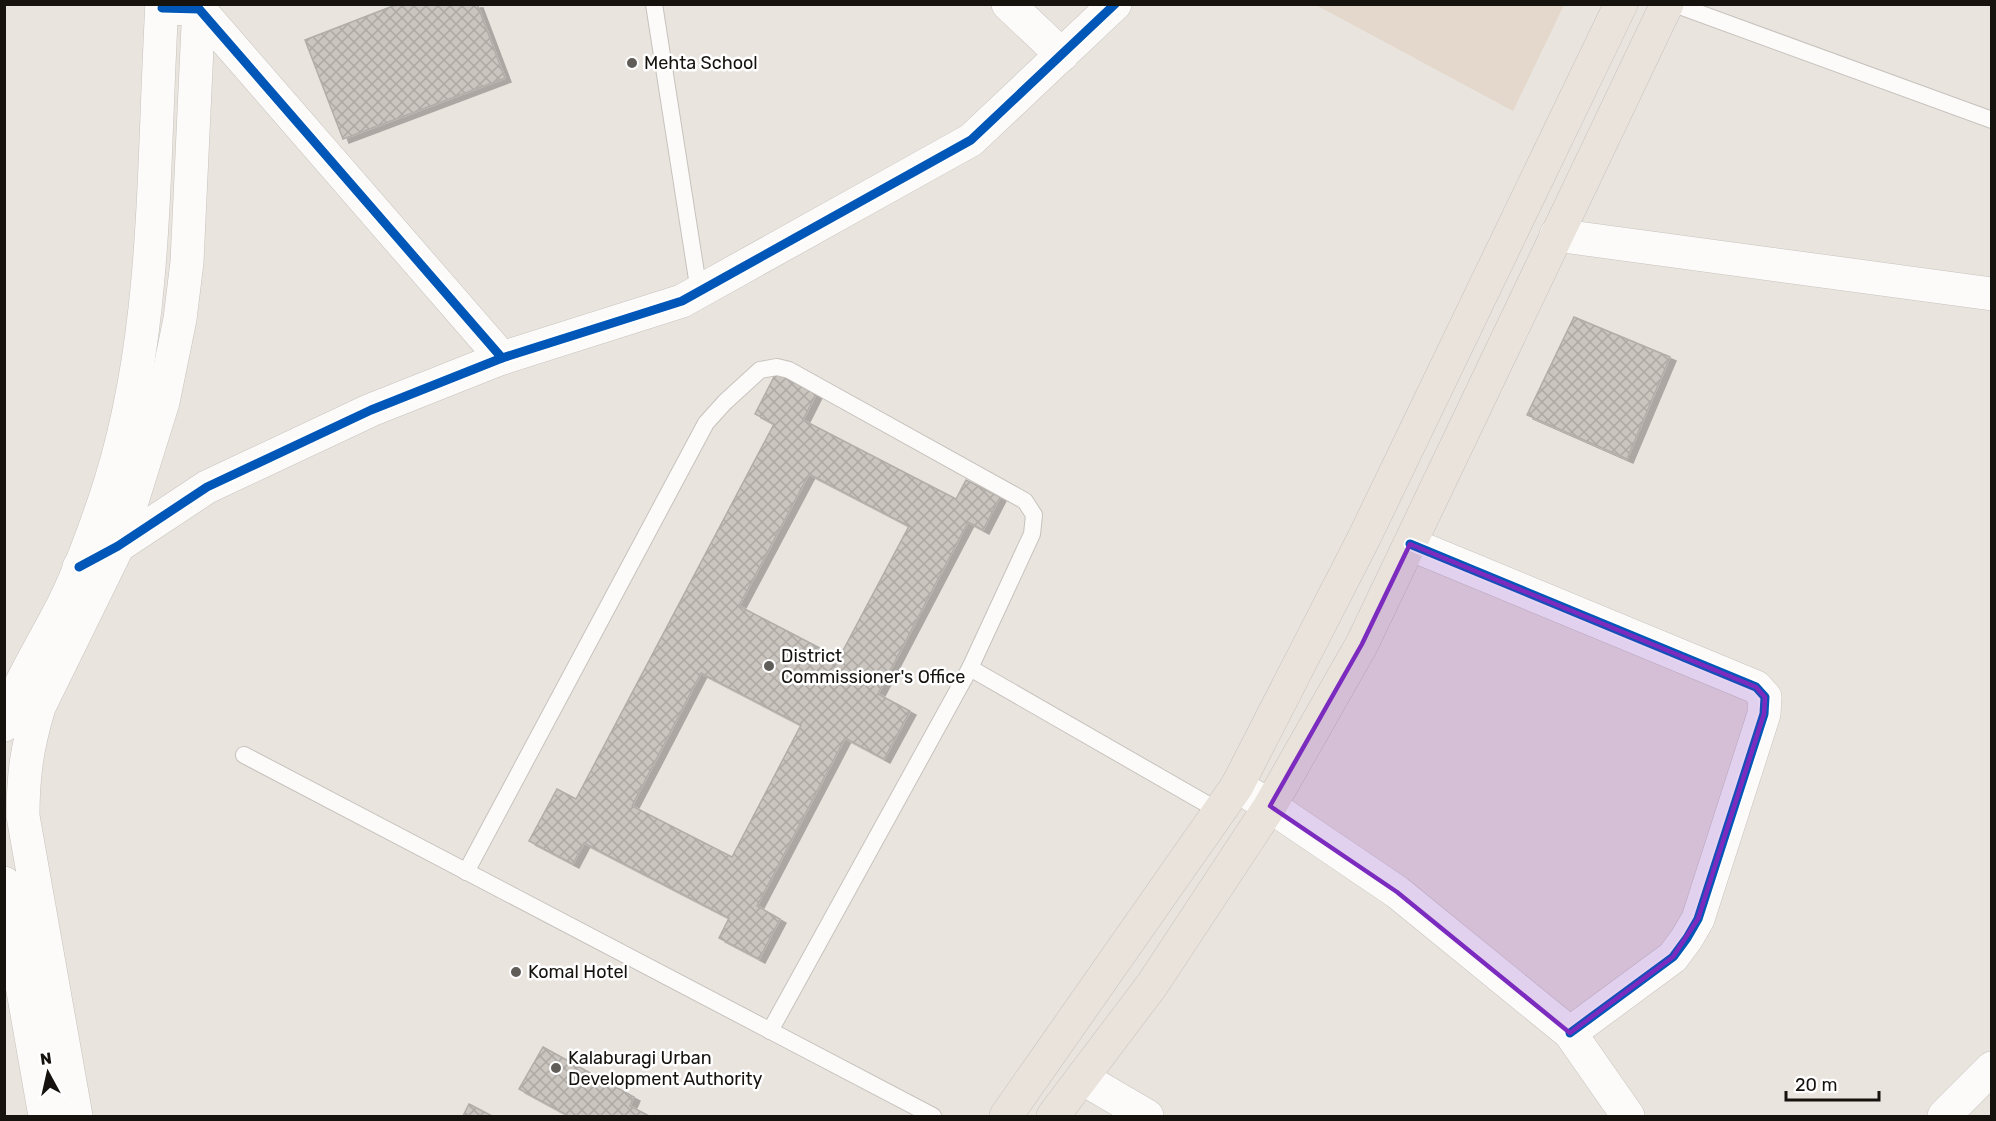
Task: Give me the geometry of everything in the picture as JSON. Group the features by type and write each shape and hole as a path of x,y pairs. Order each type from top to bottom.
{"main road":[{"path":"1006,1116 1228,799 1364,538 1621,4"},
{"path":"1053,1116 1152,985 1270,806 1362,644 1667,4"}],"street":[{"path":"1008,4 1062,55"},
{"path":"79,567 118,546 207,488 371,410 502,358 682,301 699,292 971,140 1115,4"},
{"path":"4,725 11,693 63,605 79,567 104,500 128,414 145,316 152,240 162,6 199,7 502,358"},
{"path":"76,1116 23,816 23,775 39,707 118,546 163,402 180,319 187,262 199,7"},
{"path":"1556,235 1992,294"},
{"path":"1410,544 1756,687 1765,697 1764,714 1698,919 1687,938 1673,957 1570,1033"},
{"path":"11,693 50,685"},
{"path":"1228,799 1270,806 1397,892 1570,1033 1628,1116"},
{"path":"4,883 45,1116"},
{"path":"1944,1116 1992,1068"},
{"path":"1082,1078 1147,1116"}],"lane":[{"path":"654,4 699,292"},
{"path":"1674,4 1992,120"},
{"path":"466,872 706,423 760,370 777,367 789,370 1025,501 1034,515 1032,534 970,668 770,1031"},
{"path":"970,668 1228,799"},
{"path":"244,755 933,1116"}],"highlighted area":[{"path":"1410,544 1756,687 1765,697 1764,714 1698,919 1673,957 1570,1033 1397,892 1270,806 1362,644"}],"shaded area":[{"path":"1316,5 1564,5 1513,111"}],"building":[{"path":"398,4 477,4 505,78 343,139 305,40"},
{"path":"1574,317 1670,357 1627,459 1527,415"},
{"name":"District Commissioner's Office","path":"776,373 816,394 803,420 956,499 966,480 1000,497 983,530 968,522 878,694 910,711 884,759 845,738 757,906 780,919 759,959 719,938 729,918 584,843 573,864 529,841 557,789 576,799 774,424 755,414","holes":["809,474 909,526 839,658 739,606","701,673 801,725 732,857 632,806"]},
{"name":"Kalaburagi Urban Development Authority","path":"543,1047 634,1097 630,1106 649,1116 569,1116 519,1089"},
{"path":"469,1104 492,1116 463,1116"}],"cycle path":[{"path":"79,567 118,546 207,487 371,410 502,358 682,301 971,140 1115,4"},
{"path":"162,8 199,9 502,358"},
{"path":"1410,544 1756,687 1765,697 1764,714 1698,919 1687,938 1673,957 1570,1033"}],"place":[{"name":"Mehta School","path":"632,63"},
{"name":"District Commissioner's Office","path":"769,666"},
{"name":"Komal Hotel","path":"516,972"},
{"name":"Kalaburagi Urban Development Authority","path":"556,1068"}]}
